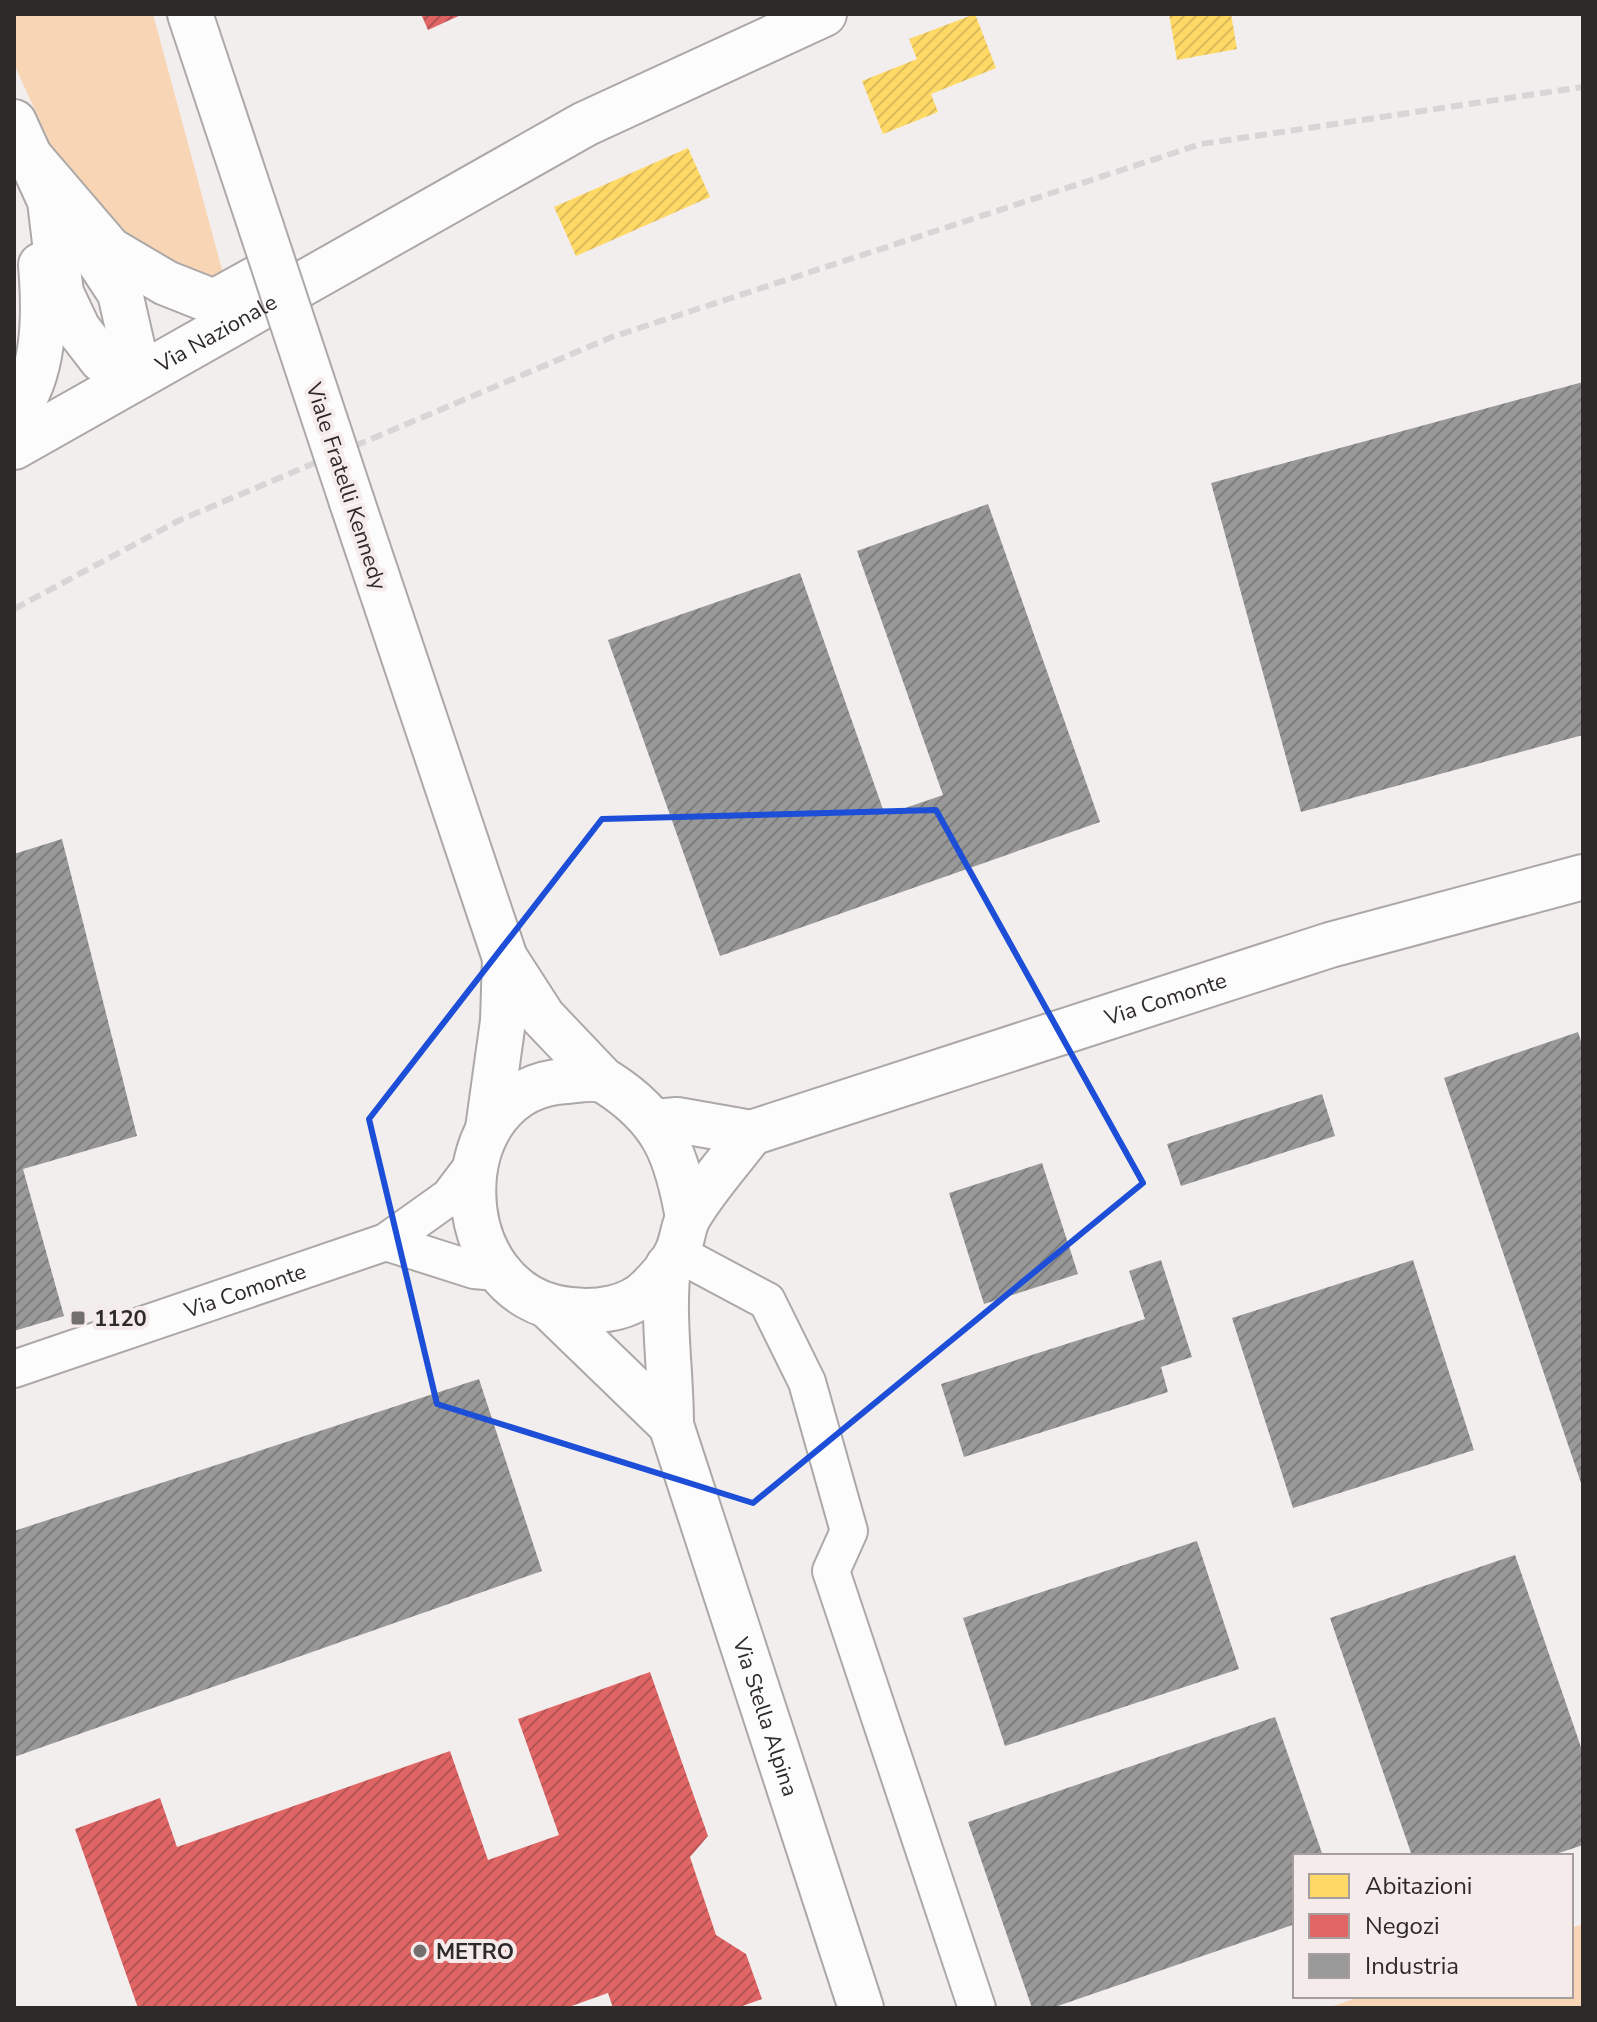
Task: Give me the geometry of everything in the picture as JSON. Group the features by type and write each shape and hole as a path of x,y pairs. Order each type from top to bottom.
{"street":[{"name":"Viale Fratelli Kennedy","path":"190,14 505,958 543,1017 602,1079"},
{"name":"Via Nazionale","path":"14,447 585,124 799,19"},
{"name":"Via Nazionale","path":"23,140 110,250 166,283 214,302 324,241 416,219"},
{"path":"23,140 50,201 100,259 120,293 139,376"},
{"path":"14,414 21,405 41,352 42,278 23,140"},
{"name":"Via Comonte","path":"751,1133 1330,945 1583,877"},
{"name":"Viale Fratelli Kennedy","path":"481,1147 503,1021 505,958"},
{"path":"654,1122 677,1120 751,1133 678,1245 648,1290 627,1304 588,1312 550,1308 525,1297 497,1272 472,1202 481,1147 515,1098 543,1082 602,1079 628,1096 669,1142 680,1172 678,1245"},
{"name":"Via Comonte","path":"14,1369 386,1242 449,1197 481,1147"},
{"path":"386,1242 474,1270 497,1272"},
{"path":"678,1245 767,1301 807,1382 849,1531 831,1571 977,2008"},
{"name":"Via Stella Alpina","path":"678,1245 664,1308 671,1365 671,1425 861,2008"},
{"name":"Via Stella Alpina","path":"550,1308 671,1425"}],"highlighted area":[{"path":"936,810 1143,1183 753,1503 437,1404 369,1119 602,819"}],"shaded area":[{"path":"14,14 153,14 224,277 171,272 132,248 57,159 14,64"},
{"path":"1583,1924 1583,2008 1327,2008 1357,1998 1573,1998 1573,1927"}],"building: Abitazioni":[{"path":"975,14 996,68 931,94 938,112 883,134 862,81 917,59 909,39"},
{"path":"1169,14 1231,14 1237,49 1177,60"},
{"path":"688,148 710,197 576,256 554,207"}],"building: Negozi":[{"path":"421,14 463,14 428,30"},
{"path":"650,1672 708,1836 690,1857 716,1935 746,1954 762,1999 737,2008 613,2008 608,1993 566,2008 138,2008 75,1829 160,1798 177,1847 450,1751 488,1860 559,1835 518,1719"}],"building: Industria":[{"path":"1583,382 1583,735 1301,812 1211,483"},
{"path":"988,504 1100,822 720,956 608,640 800,573 885,815 943,795 857,551"},
{"path":"62,839 137,1136 23,1169 64,1316 14,1331 14,854"},
{"path":"1578,1032 1583,1047 1582,1486 1444,1078"},
{"path":"1322,1094 1335,1136 1181,1186 1167,1144"},
{"path":"1042,1163 1078,1274 984,1304 949,1193"},
{"path":"1161,1260 1192,1357 1161,1367 1168,1392 964,1457 941,1384 1145,1319 1129,1271"},
{"path":"1413,1260 1474,1450 1293,1508 1232,1318"},
{"path":"479,1379 542,1571 14,1757 14,1531"},
{"path":"1197,1541 1239,1669 1005,1746 963,1618"},
{"path":"1515,1555 1583,1753 1583,1845 1556,1854 1411,1854 1330,1618"},
{"path":"1275,1717 1322,1854 1293,1854 1293,1925 1052,2008 1032,2008 968,1822"}],"railway":[{"path":"14,609 180,520 612,337 1201,144 1583,87"}],"place":[{"name":"1120","path":"78,1318"},
{"name":"METRO","path":"420,1951"}]}
